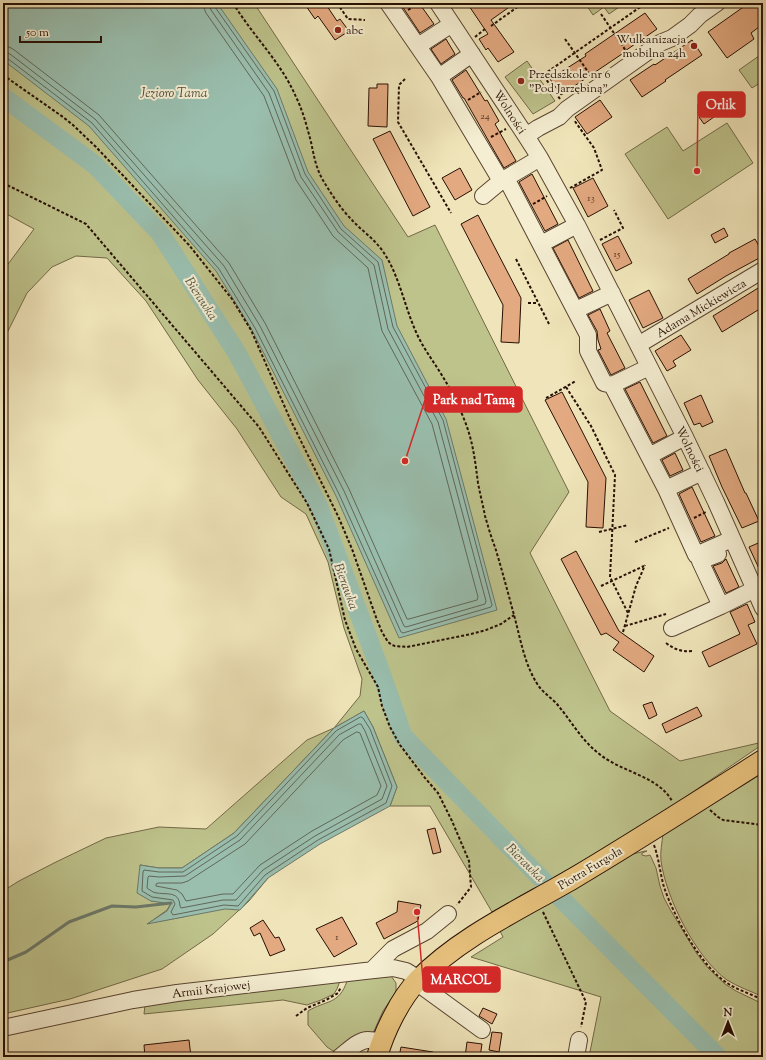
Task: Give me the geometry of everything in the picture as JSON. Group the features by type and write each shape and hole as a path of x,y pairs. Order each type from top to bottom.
{"main road":[{"name":"Piotra Furgoła","path":"379,1049 406,995 418,980 442,958 489,926 573,879 763,760"}],"street":[{"path":"388,3 439,77 479,144 523,210 588,335 588,351 604,383 612,385 649,367"},
{"name":"Wolności","path":"438,3 452,24 471,47 540,158 577,225 702,472 763,608"},
{"path":"526,136 559,117 567,109 660,43 672,38 717,3"},
{"path":"418,46 452,24"},
{"path":"439,77 471,47"},
{"path":"483,196 503,179 540,158"},
{"path":"541,244 577,225"},
{"name":"Adama Mickiewicza","path":"638,346 763,270"},
{"path":"576,310 612,293"},
{"path":"612,385 666,489 696,555 734,542"},
{"path":"649,456 685,437"},
{"path":"666,489 702,472"},
{"path":"721,606 700,562 734,542"},
{"path":"669,621 721,606 755,589"},
{"path":"372,970 392,949 427,931 448,914"},
{"name":"Armii Krajowej","path":"3,1028 133,1000 177,993 393,968 406,971 482,1030"},
{"path":"340,1057 350,1048 367,1040 379,1049"},
{"path":"576,1057 578,1040"}],"path":[{"path":"233,3 286,77 304,117 315,162 323,182 344,212 374,240 382,250 396,276 416,333 455,398 464,418 472,442 479,486 489,530 526,660 536,683 544,693 555,702 593,749 612,763 660,787 669,796 680,813"},
{"path":"337,3 348,18 365,20"},
{"path":"491,26 523,3"},
{"path":"562,104 543,75 646,3"},
{"path":"601,14 630,56"},
{"path":"471,47 485,29"},
{"path":"565,40 594,81"},
{"path":"3,75 63,117 96,147 189,245 232,299 251,330 291,421 336,511 352,549 382,632 388,642 395,646 407,647 471,634 501,624 514,614"},
{"path":"405,80 399,85 398,122 451,213"},
{"path":"457,107 481,92"},
{"path":"566,190 602,170 594,148 574,120"},
{"path":"479,144 517,122"},
{"path":"3,183 86,224 259,427 307,503 330,550 345,620 356,649 378,687 382,706 390,727 400,745 424,778 438,793 469,861 471,887 453,911 448,914"},
{"path":"523,210 547,196"},
{"path":"600,240 623,228 614,210"},
{"path":"516,258 549,324"},
{"path":"528,303 539,303"},
{"path":"546,398 576,381"},
{"path":"566,387 590,426 615,475 610,577 628,613"},
{"path":"599,532 628,525"},
{"path":"601,586 645,565 636,586 623,632"},
{"path":"625,626 669,621"},
{"path":"666,643 675,649 686,652 692,651"},
{"path":"709,809 723,820 763,825"},
{"path":"650,832 658,856 668,897 680,922 698,953 726,982 763,1000"},
{"path":"537,899 586,1002 578,1040"},
{"path":"296,1016 307,1008 338,993 343,982 342,974"}],"green space":[{"path":"3,3 254,3 408,237 435,225 569,492 530,553 610,711 680,761 763,742 763,744 636,831 492,912 430,806 390,806 397,787 373,727 364,711 334,728 360,696 362,679 344,628 328,562 306,514 281,497 237,429 198,380 146,301 107,258 76,256 52,267 27,293 3,341 3,271 34,229 3,212"},
{"path":"585,3 625,3 609,14 604,7 593,15"},
{"path":"763,53 763,61 758,64 763,71 763,81 752,88 739,70"},
{"path":"527,61 555,101 533,114 505,77"},
{"path":"727,123 753,163 668,219 625,154 667,127 683,151"},
{"path":"334,728 234,833 182,868 159,868 140,865 151,901 171,903 167,910 149,923 183,917 268,878 249,901 213,934 162,969 70,999 3,1014 3,891 19,881 106,838 159,827 206,829 307,740"},
{"path":"763,769 763,997 727,980 715,970 704,957 684,926 676,909 664,876 661,854 663,834 702,809 705,809 708,805"},
{"path":"647,851 642,853 642,855 650,855 656,868 664,898 697,954 708,968 725,984 763,1004 763,1057 722,1056 692,1023 680,1013 652,982 566,896 572,890 629,855"},
{"path":"555,899 710,1057 589,1057 601,997 471,957 503,937 500,931"},
{"path":"391,976 396,983 396,992 383,1011 374,1031 369,1036 338,1051 333,1051 327,1047 308,1025 308,1011 336,998 344,989 347,981"},
{"path":"340,981 334,994 307,1005 283,1000 144,1014 145,1005"}],"water":[{"name":"Jezioro Tama","path":"3,3 217,3 277,89 308,172 344,226 382,260 397,326 446,419 497,610 399,638 336,496 252,330 216,271 89,126 3,60"},
{"path":"364,711 373,727 397,787 390,806 320,844 268,878 240,910 225,909 147,924 167,911 171,904 151,901 137,893 140,865 159,868 182,868 234,833 334,728"}],"building":[{"path":"311,3 325,3 337,21 340,19 349,31 335,40 318,16 315,19 306,6"},
{"path":"400,3 419,3 434,24 420,33"},
{"path":"467,3 515,3 491,20 514,52 498,62 488,48 486,50 479,39 488,34"},
{"path":"749,3 763,3 763,24 751,33 754,39 727,58 708,32"},
{"path":"645,13 657,29 561,95 550,79 586,56 585,54"},
{"path":"446,39 455,54 441,64 431,49"},
{"path":"692,40 702,55 642,97 630,80"},
{"path":"466,70 485,101 487,100 499,121 495,124 516,161 504,168 452,80"},
{"path":"377,84 388,84 387,127 368,126 369,88 377,88"},
{"path":"600,100 612,117 587,134 575,117"},
{"path":"710,110 714,117 704,124 699,117"},
{"path":"390,131 430,207 413,216 373,139"},
{"path":"460,168 472,190 455,200 442,178"},
{"path":"532,174 558,224 545,231 519,182"},
{"path":"593,178 608,206 588,217 573,188"},
{"path":"478,215 521,298 519,343 501,342 503,305 461,224"},
{"path":"724,228 728,236 715,243 711,235"},
{"path":"618,236 632,263 616,271 602,244"},
{"path":"755,239 763,253 763,256 697,294 688,279 729,253"},
{"path":"568,240 593,291 579,298 553,248"},
{"path":"763,285 763,307 722,332 713,316"},
{"path":"649,290 663,318 643,328 629,300"},
{"path":"600,309 610,331 607,333 625,368 611,375 598,350 601,349 597,331 588,315"},
{"path":"681,335 691,350 673,361 676,366 667,371 655,351"},
{"path":"640,382 667,436 653,443 625,389"},
{"path":"562,392 606,478 603,528 586,527 588,482 545,400"},
{"path":"701,395 713,422 702,427 700,423 694,425 684,403"},
{"path":"726,449 759,521 742,528 709,456"},
{"path":"675,453 683,470 670,476 662,460"},
{"path":"692,487 715,536 701,542 679,494"},
{"path":"763,541 763,577 749,547"},
{"path":"576,551 619,631 654,656 644,672 613,650 619,642 606,633 601,635 561,559"},
{"path":"726,559 739,587 726,593 713,566 722,563"},
{"path":"747,604 755,622 748,625 757,644 709,667 702,652 740,634 730,612"},
{"path":"652,702 657,715 649,719 643,705"},
{"path":"697,707 702,716 666,733 662,724"},
{"path":"435,828 441,852 433,854 427,830"},
{"path":"398,901 421,905 418,920 384,939 376,923 397,912"},
{"path":"342,917 357,944 334,957 316,929"},
{"path":"263,920 275,938 279,937 285,950 270,956 260,933 254,936 250,928"},
{"path":"483,1008 497,1014 492,1024 479,1016"},
{"path":"492,1032 502,1033 499,1052 489,1050"},
{"path":"189,1040 191,1057 145,1057 144,1045"},
{"path":"467,1042 482,1044 480,1057 465,1057"},
{"path":"401,1047 433,1052 433,1057 399,1057"}],"waterway":[{"name":"Bierawka","path":"3,97 95,165 160,233 237,353 318,505 379,667 403,736 517,854 718,1057"},
{"path":"3,962 26,952 69,922 112,906 136,907 171,903"}],"place":[{"name":"abc","path":"338,30"},
{"name":"Wulkanizacja mobilna 24h","path":"694,46"},
{"name":"Przedszkole nr 6 \"Pod Jarzębiną\"","path":"521,81"},
{"name":"Orlik","path":"697,171"},
{"name":"Park nad Tamą","path":"405,461"},
{"name":"MARCOL","path":"417,912"}]}
